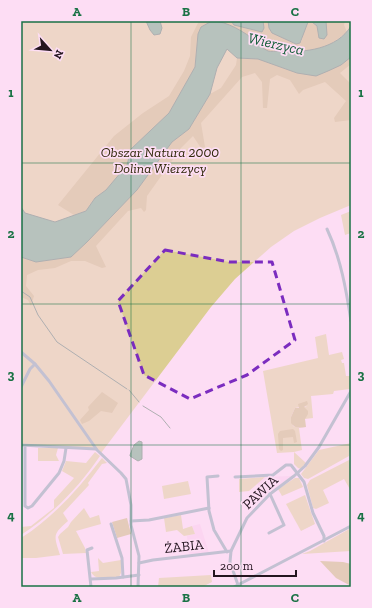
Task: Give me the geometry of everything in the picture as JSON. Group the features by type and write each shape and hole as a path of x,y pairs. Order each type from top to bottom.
{"street":[{"path":"327,229 345,282 351,321"},
{"path":"21,352 36,364 96,449 126,479 131,505 131,521 138,546 138,587"},
{"path":"21,387 30,369 36,364"},
{"name":"PAWIA","path":"229,551 247,518 270,494 298,474 305,466 319,447 351,391"},
{"path":"21,445 96,449"},
{"path":"25,446 25,506 28,508 32,506 59,473 64,461 66,448"},
{"path":"235,477 273,475 288,465 292,466 304,482 313,513 324,536 324,541"},
{"path":"218,476 207,477 209,508 214,530 229,551 230,562 238,585"},
{"path":"269,532 284,525 270,494"},
{"path":"131,521 149,520 209,508"},
{"path":"111,524 122,558 123,577"},
{"path":"234,587 351,526"},
{"path":"321,531 325,535 331,537"},
{"path":"91,587 87,550 92,548"},
{"name":"ŻABIA","path":"139,563 229,551"},
{"path":"91,579 138,575"}],"highlighted area":[{"path":"165,250 229,262 272,262 295,340 247,375 190,399 144,375 118,301"}],"shaded area":[{"path":"146,21 160,21 162,28 160,34 154,35"},
{"path":"212,21 224,23 241,31 268,51 300,51 320,48 338,40 351,26 351,57 341,65 316,76 297,73 258,59 237,58 227,49 217,68 210,94 189,129 172,142 137,190 87,242 71,257 36,262 21,257 21,207 25,213 55,222 86,211 95,198 106,190 127,165 131,149 169,113 195,67 198,34 201,27"},
{"path":"231,21 263,21 264,28 262,32 234,25"},
{"path":"268,21 326,21 327,35 324,39 319,38 317,26 312,22 308,22 300,43 296,44 272,33 269,28"},
{"path":"139,441 142,442 142,459 138,461 130,455 134,445"},
{"path":"292,476 267,494 257,484 265,477"},
{"path":"200,524 209,553 189,555 187,536 195,534 192,526"}],"green space":[{"name":"Obszar Natura 2000 Dolina Wierzycy","path":"21,21 351,21 351,205 294,231 271,247 235,279 211,307 101,453 99,450 21,444"},
{"path":"199,21 212,21 201,28 198,34 195,67 169,113 131,149 127,165 106,190 95,198 86,211 74,215 58,205 114,136 143,113 169,96 184,71 190,56 191,37"},
{"path":"218,21 231,21 234,25 256,31 264,28 263,21 268,21 269,28 272,33 296,44 302,41 308,22 315,24 318,30 318,36 327,35 326,21 345,21 344,25 347,32 331,44 317,49 294,52 267,51 256,41 238,30"},
{"path":"351,57 351,64 340,73 351,84 351,120 335,122 334,118 346,101 325,82 303,90 299,94 290,80 277,75 270,79 267,108 263,108 262,82 255,73 242,77 201,123 205,147 201,148 193,136 181,148 147,196 146,210 144,212 141,208 128,211 96,246 106,267 102,268 85,261 71,261 55,268 38,270 27,275 26,286 34,296 31,306 28,300 21,297 21,257 36,262 71,257 137,190 172,142 189,129 210,94 221,88 236,65 237,58 258,59 297,73 341,65"},
{"path":"351,211 351,233 345,235 341,215"},
{"path":"326,334 329,355 342,352 344,359 341,360 342,363 344,363 346,376 351,376 350,389 334,391 333,394 311,396 313,418 305,419 304,407 307,406 295,408 291,417 293,426 299,428 302,450 277,453 263,371 318,358 315,337"},
{"path":"102,392 118,403 112,413 101,411 89,421 82,424 80,420 89,410 88,407"},
{"path":"307,401 308,404 304,407 308,411 305,419 306,427 296,427 291,423 291,417 295,408 299,408 298,404"},
{"path":"293,429 295,431 297,442 294,443 293,437 283,438 283,450 281,451 279,449 278,434 280,431"},
{"path":"351,443 349,456 308,479 304,478 301,474 319,450"},
{"path":"38,448 58,448 56,455 59,461 38,461"},
{"path":"95,452 100,456 74,489 55,509 21,535 21,527 31,526 54,508 54,500 74,478 62,471 66,461 86,463"},
{"path":"294,452 306,463 301,469 294,464"},
{"path":"102,458 107,463 102,464 88,483 89,485 63,513 68,521 59,529 56,536 56,543 60,555 21,558 21,538 55,512 84,481"},
{"path":"349,460 351,464 351,491 344,479 323,490 329,503 316,509 313,508 307,485 310,480"},
{"path":"265,477 249,491 239,492 239,479"},
{"path":"295,478 299,478 303,487 282,496 278,489"},
{"path":"188,481 191,494 164,499 162,486"},
{"path":"305,495 315,524 301,531 286,504"},
{"path":"84,508 90,518 99,515 101,524 76,531 86,553 63,554 58,537"},
{"path":"181,515 183,529 192,526 195,534 184,536 177,530 166,532 164,518"},
{"path":"127,518 131,534 117,538 112,522"},
{"path":"351,528 351,551 302,554 310,551"},
{"path":"98,558 103,563 121,560 121,573 119,577 99,578 93,575 91,572 99,571"},
{"path":"320,561 343,562 351,564 351,586 336,578"},
{"path":"211,575 212,582 202,587 158,587 159,578"}],"waterway":[{"path":"21,291 30,297 38,315 57,342 127,389"},
{"path":"129,390 139,402"},
{"path":"143,406 161,417 170,428"}],"water label":[{"name":"Wierzyca","path":"276,44"}]}
